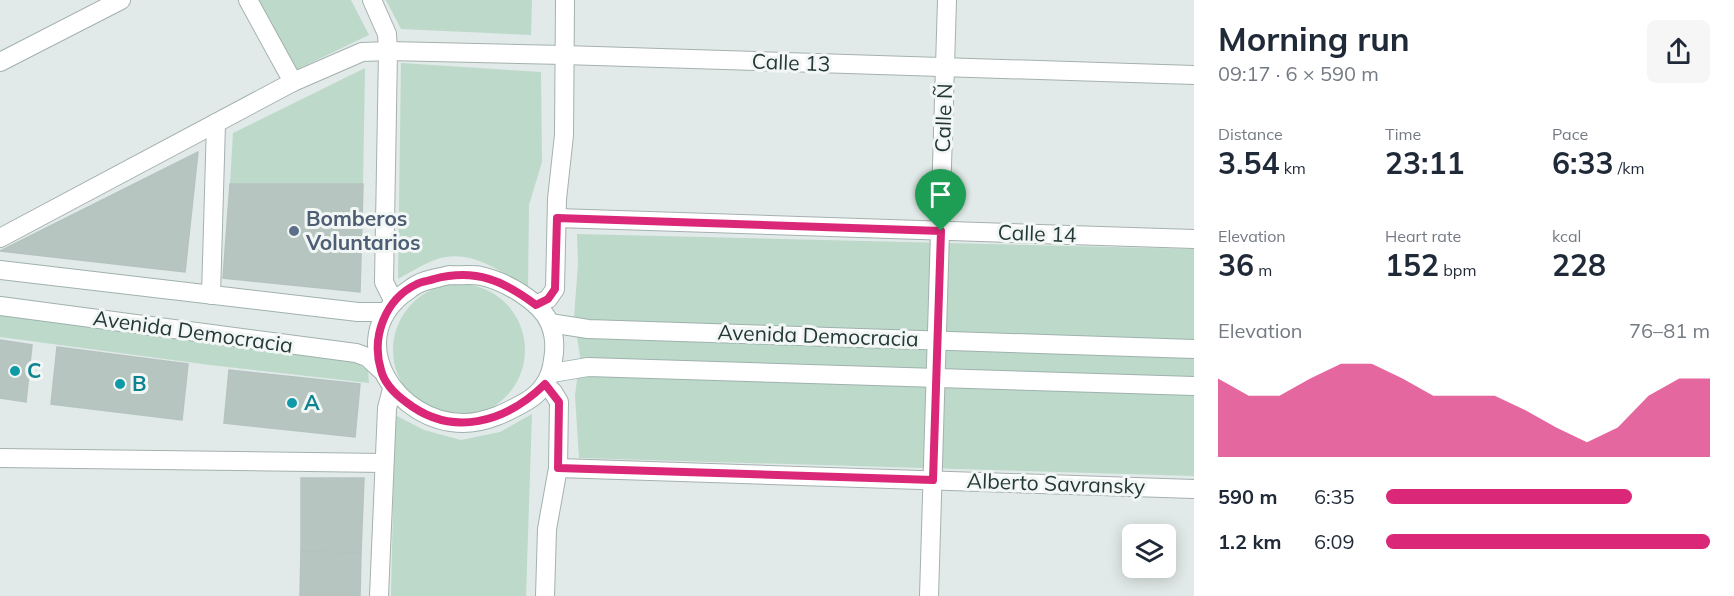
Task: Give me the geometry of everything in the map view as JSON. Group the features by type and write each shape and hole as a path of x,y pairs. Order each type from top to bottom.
{"street":[{"path":"0,62 121,0"},
{"path":"248,0 293,82"},
{"path":"372,0 387,34 388,51 384,282 390,307"},
{"path":"536,305 548,299 555,289 557,218 564,135 565,0"},
{"name":"Calle Ñ","path":"929,596 947,0"},
{"name":"Calle 13","path":"0,238 293,82 362,52 564,55 946,69 1194,75"},
{"path":"211,295 216,123"},
{"name":"Calle 14","path":"557,218 1194,239"},
{"name":"Avenida Democracia","path":"0,270 358,312 390,307"},
{"path":"545,596 548,529 558,468 559,402 549,378 554,339 550,323 536,305 512,287 480,276 449,275 417,284 390,307 379,330 377,344 381,370 392,389 417,410 437,419 463,423 487,420 530,399 549,378"},
{"name":"Avenida Democracia","path":"0,306 356,353 367,357 381,370"},
{"name":"Avenida Democracia","path":"550,323 588,329 1194,349"},
{"name":"Avenida Democracia","path":"549,378 588,367 1194,386"},
{"path":"379,596 387,408 392,389"},
{"path":"0,458 384,463"},
{"name":"Alberto Savransky","path":"558,468 1194,489"}],"green space":[{"path":"259,0 351,0 369,35 296,70"},
{"path":"386,0 532,0 531,35 401,29"},
{"path":"401,63 541,72 542,162 529,205 528,289 483,262 458,256 432,261 398,279"},
{"path":"365,68 363,184 230,184 233,133"},
{"path":"577,234 1194,249 1194,476 579,458 575,395 580,356 574,317 578,265"},
{"path":"459,284 484,289 506,303 520,325 525,350 520,375 506,397 484,411 459,416 434,411 412,397 398,375 393,350 398,325 412,303 434,289"},
{"path":"0,315 353,360 368,371 369,383 210,365 0,337"},
{"path":"532,414 526,596 391,596 395,415 424,430 461,440 500,432"}],"building":[{"path":"198,152 185,272 0,251"},
{"name":"Bomberos Voluntarios","path":"230,184 363,184 360,292 223,278"},
{"name":"C","path":"0,340 32,345 26,402 0,398"},
{"name":"B","path":"57,347 188,364 182,420 51,404"},
{"name":"A","path":"229,370 360,384 355,437 224,423"},
{"name":"A","path":"301,478 364,478 361,553 301,551"},
{"path":"301,551 361,553 360,596 300,596"}],"place":[{"name":"Bomberos Voluntarios","path":"294,231"},
{"name":"C","path":"15,371"},
{"name":"B","path":"120,384"},
{"name":"A","path":"292,403"}],"route":[{"path":"557,218 941,231 933,480 558,468 559,402 545,384 530,399 506,412 487,420 463,423 437,419 417,410 400,398 381,370 377,344 379,330 386,312 394,302 417,284 449,275 480,276 512,287 536,305 548,299 555,289 557,218"}]}
